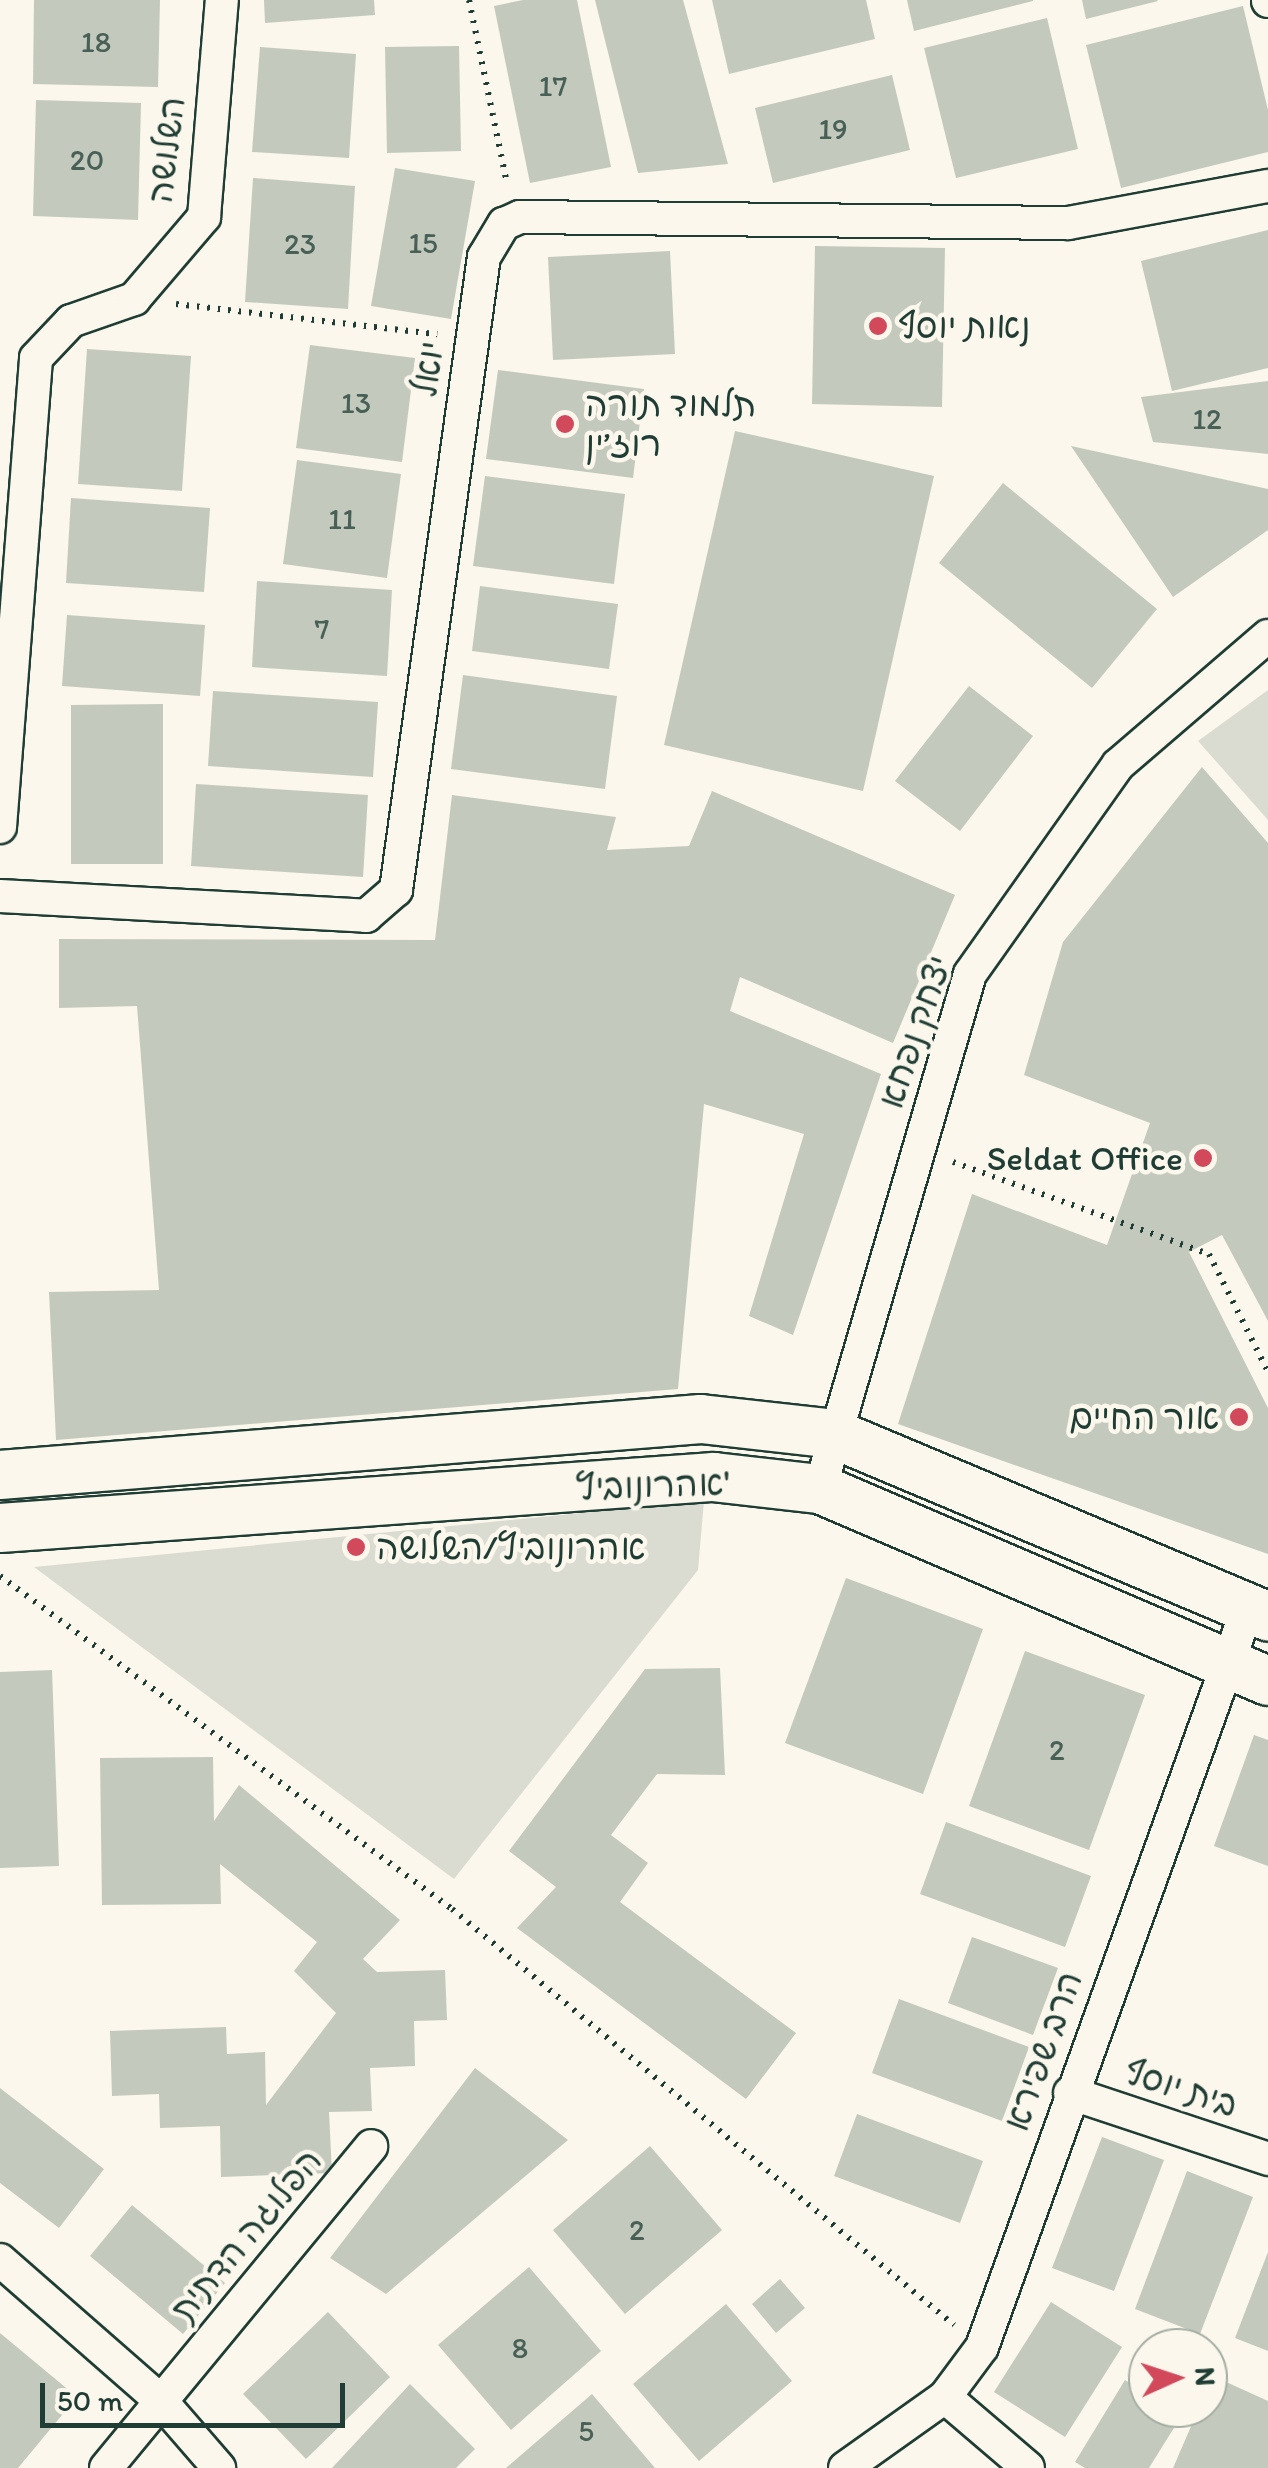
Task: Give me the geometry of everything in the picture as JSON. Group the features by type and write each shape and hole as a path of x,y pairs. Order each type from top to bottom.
{"street":[{"name":"השלושה","path":"134,299 204,217 222,0"},
{"path":"514,219 1068,222 1268,186"},
{"name":"יואל","path":"0,896 366,916 396,890 484,257 514,219"},
{"path":"0,827 36,358 71,321 134,299"},
{"name":"יצחק נפחא","path":"820,1490 970,974 1118,765 1268,636"},
{"name":"אהרונוביץ'","path":"0,1475 702,1419 834,1434 1258,1613"},
{"name":"אהרונוביץ'","path":"0,1528 714,1477 820,1490 1247,1674"},
{"name":"הרב שפירא","path":"845,2468 945,2397 982,2347 1070,2093 1247,1674 1258,1613"},
{"name":"בית יוסף","path":"1070,2093 1268,2159"},
{"name":"הפלוגה הדתית","path":"106,2468 371,2146"},
{"path":"0,2260 161,2401 218,2468"},
{"path":"945,2397 1028,2468"}],"path":[{"path":"469,0 514,219"},
{"path":"134,299 472,338"},
{"path":"918,1150 1209,1254 1268,1372"},
{"path":"0,1576 452,1909 982,2347"}],"shaded area":[{"path":"1268,690 1268,820 1198,741"},
{"path":"704,1501 698,1570 454,1879 34,1567"}],"building":[{"path":"34,0 160,0 158,87 33,84"},
{"path":"264,0 374,0 375,15 265,23"},
{"path":"523,0 577,0 611,167 530,183 494,6"},
{"path":"595,0 683,0 728,164 638,173"},
{"path":"712,0 866,0 875,39 729,74"},
{"path":"907,0 1033,0 1033,1 914,31"},
{"path":"1082,0 1157,0 1158,1 1086,19"},
{"path":"1243,6 1268,110 1268,152 1121,188 1086,45"},
{"path":"1047,18 1078,149 956,178 924,48"},
{"path":"459,46 461,151 387,153 385,47"},
{"path":"260,47 356,54 349,158 252,152"},
{"path":"892,75 910,150 773,183 755,108"},
{"path":"36,100 141,103 138,220 33,216"},
{"path":"395,168 475,181 451,319 371,306"},
{"path":"253,178 355,186 348,309 245,302"},
{"path":"1268,230 1268,368 1172,391 1141,261"},
{"name":"נאות יוסף","path":"815,246 945,248 942,407 812,404"},
{"path":"670,251 675,354 553,360 548,257"},
{"path":"310,345 415,358 402,462 296,448"},
{"path":"87,349 191,356 182,491 78,484"},
{"name":"תלמוד תורה רוז’ין","path":"498,370 644,389 633,478 486,459"},
{"path":"1268,381 1268,454 1153,442 1141,397"},
{"path":"735,431 934,476 863,791 664,745"},
{"path":"1071,446 1268,489 1268,530 1173,597"},
{"path":"297,460 401,474 387,578 283,564"},
{"path":"485,476 625,494 614,584 473,566"},
{"path":"1003,483 1157,609 1092,688 939,563"},
{"path":"71,498 210,508 204,592 66,583"},
{"path":"257,581 392,590 387,676 252,667"},
{"path":"480,586 618,604 609,669 472,651"},
{"path":"67,615 205,625 200,696 62,686"},
{"path":"463,675 617,696 605,789 451,769"},
{"path":"969,686 1033,736 960,831 895,781"},
{"path":"213,691 378,702 373,777 208,766"},
{"path":"163,704 163,864 71,864 71,705"},
{"name":"Seldat Office","path":"1202,767 1268,843 1268,1321 1222,1235 1189,1252 1268,1408 1268,1554 898,1424 972,1194 1107,1245 1150,1123 1024,1075 1063,942"},
{"path":"196,784 368,795 363,877 191,866"},
{"path":"712,791 955,895 893,1043 740,977 730,1011 881,1074 793,1335 749,1316 804,1134 704,1104 678,1389 56,1440 49,1292 159,1290 137,1006 59,1008 59,939 435,940 452,795 616,817 607,850 689,846"},
{"path":"846,1578 983,1629 923,1794 785,1743"},
{"path":"1025,1651 1145,1695 1089,1850 969,1806"},
{"path":"720,1668 725,1775 657,1774 611,1835 648,1863 620,1902 796,2033 746,2099 517,1928 556,1887 509,1851 645,1669"},
{"path":"52,1670 59,1866 0,1868 0,1672"},
{"path":"1254,1735 1268,1740 1268,1866 1214,1846"},
{"path":"213,1757 214,1821 239,1785 400,1920 363,1959 377,1972 445,1970 447,2020 414,2021 415,2066 370,2068 372,2111 329,2112 332,2173 221,2177 220,2126 160,2128 159,2094 112,2096 110,2031 226,2027 227,2054 265,2052 266,2105 336,2013 294,1971 317,1942 220,1864 221,1904 102,1905 100,1758"},
{"path":"946,1822 1091,1876 1065,1947 920,1894"},
{"path":"972,1937 1058,1968 1033,2035 948,2003"},
{"path":"899,1999 1029,2047 1002,2121 872,2073"},
{"path":"475,2068 568,2140 386,2294 330,2258"},
{"path":"0,2088 104,2169 59,2228 0,2183"},
{"path":"857,2114 983,2161 960,2223 834,2176"},
{"path":"1102,2137 1164,2160 1114,2291 1052,2268"},
{"path":"650,2146 722,2230 625,2314 553,2230"},
{"path":"1187,2171 1253,2197 1202,2328 1184,2328 1135,2309"},
{"path":"132,2205 225,2283 183,2334 90,2256"},
{"path":"1268,2252 1268,2351 1235,2338"},
{"path":"529,2267 601,2351 511,2430 438,2345"},
{"path":"780,2279 805,2308 776,2333 752,2304"},
{"path":"1051,2302 1122,2347 1065,2437 994,2392"},
{"path":"726,2304 792,2381 699,2461 633,2384"},
{"path":"328,2312 390,2377 306,2459 243,2394"},
{"path":"0,2333 77,2397 18,2468 0,2468"},
{"path":"1125,2380 1128,2428 1174,2428 1149,2468 1085,2468 1075,2462"},
{"path":"1228,2383 1268,2401 1268,2468 1173,2468 1190,2428 1228,2428"},
{"path":"410,2384 475,2449 456,2468 332,2468"},
{"path":"592,2394 655,2468 506,2468"}],"place":[{"name":"נאות יוסף","path":"878,326"},
{"name":"תלמוד תורה רוז’ין","path":"565,424"},
{"name":"Seldat Office","path":"1203,1158"},
{"name":"אור החיים","path":"1239,1417"},
{"name":"אהרונוביץ/השלושה","path":"356,1547"}]}
